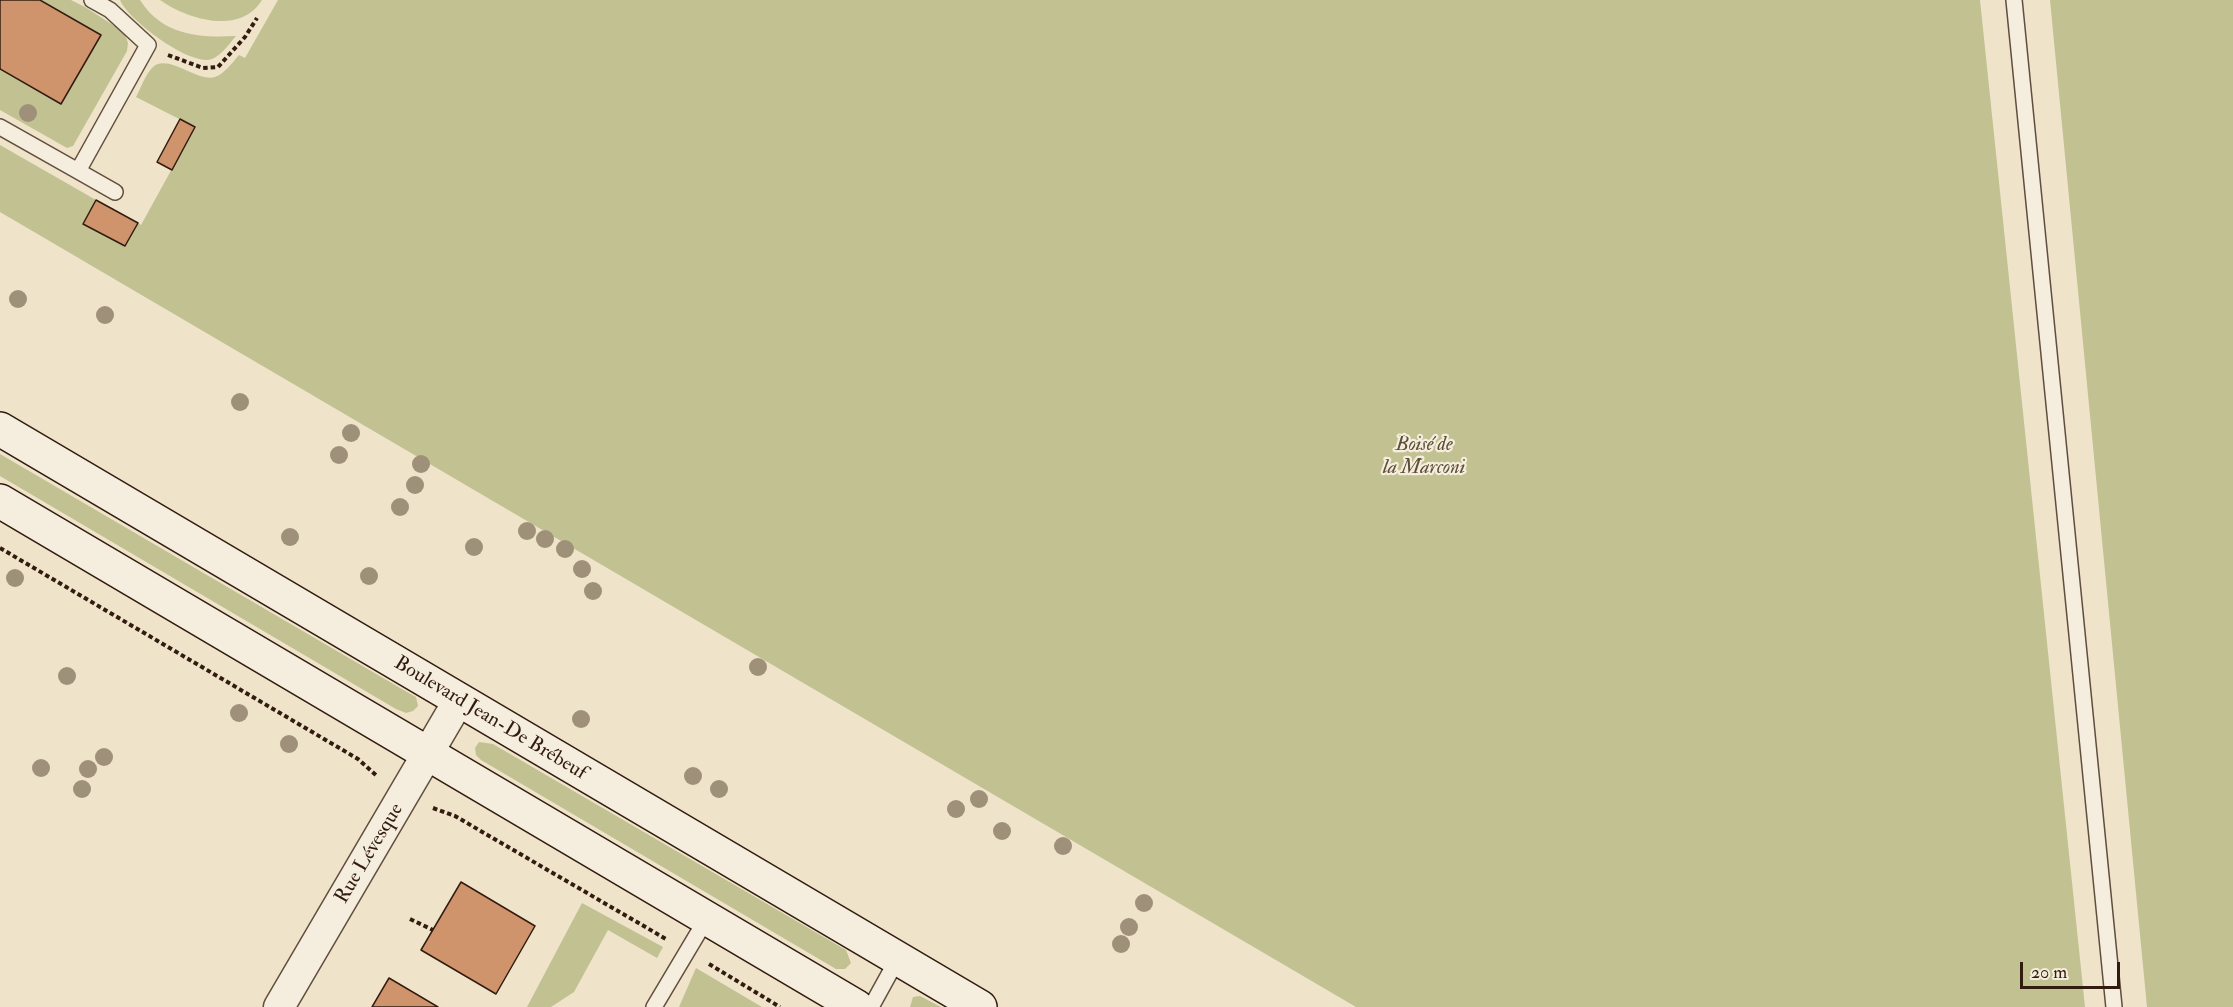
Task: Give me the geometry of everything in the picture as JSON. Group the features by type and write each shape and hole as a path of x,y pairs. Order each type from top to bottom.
{"main road":[{"name":"Boulevard Jean-De Brébeuf","path":"0,429 980,1007"},
{"path":"0,501 857,1007"}],"street":[{"name":"Rue Lévesque","path":"279,1007 459,700"}],"lane":[{"path":"78,171 148,45 110,10 92,0"},
{"path":"2014,0 2114,1007"},
{"path":"0,127 115,192"},
{"path":"654,1007 707,918"},
{"path":"871,1007 898,958"}],"path":[{"path":"148,45 184,62 210,69 218,66 225,59 245,37 257,18"},
{"path":"0,548 358,759 379,777"},
{"path":"434,808 464,820 671,942"},
{"path":"410,919 433,930"},
{"path":"703,961 780,1007"}],"green space":[{"path":"40,0 71,0 124,32 128,43 127,51 73,146 67,148 0,110 0,69 101,35"},
{"path":"120,0 140,0 159,21 182,32 208,36 236,36 216,57 202,60 176,49 147,30 125,9"},
{"path":"160,0 262,0 252,11 241,18 213,21 184,13"},
{"name":"Boisé de la Marconi","path":"278,0 1980,0 2085,1007 1356,1007 0,212 0,145 96,200 83,224 125,246 138,223 141,225 195,127 136,97 147,74 158,64 166,64 208,78 218,76 239,55 245,58"},
{"path":"2050,0 2233,0 2233,1007 2147,1007"},
{"path":"0,454 416,697 418,706 406,713 396,709 0,476"},
{"path":"479,742 493,744 846,950 851,963 845,969 836,969 481,760 476,755 475,748"},
{"path":"582,903 663,947 657,958 608,930 574,992 551,1007 527,1007"},
{"path":"696,968 762,1007 679,1007"},
{"path":"920,996 941,1007 910,1007 913,997"}],"building":[{"path":"0,0 40,0 101,35 61,104 0,69"},
{"path":"180,119 195,127 172,170 157,162"},
{"path":"96,200 138,223 125,246 83,224"},
{"path":"461,882 535,926 496,994 421,950"},
{"path":"389,978 438,1007 372,1007"}]}
